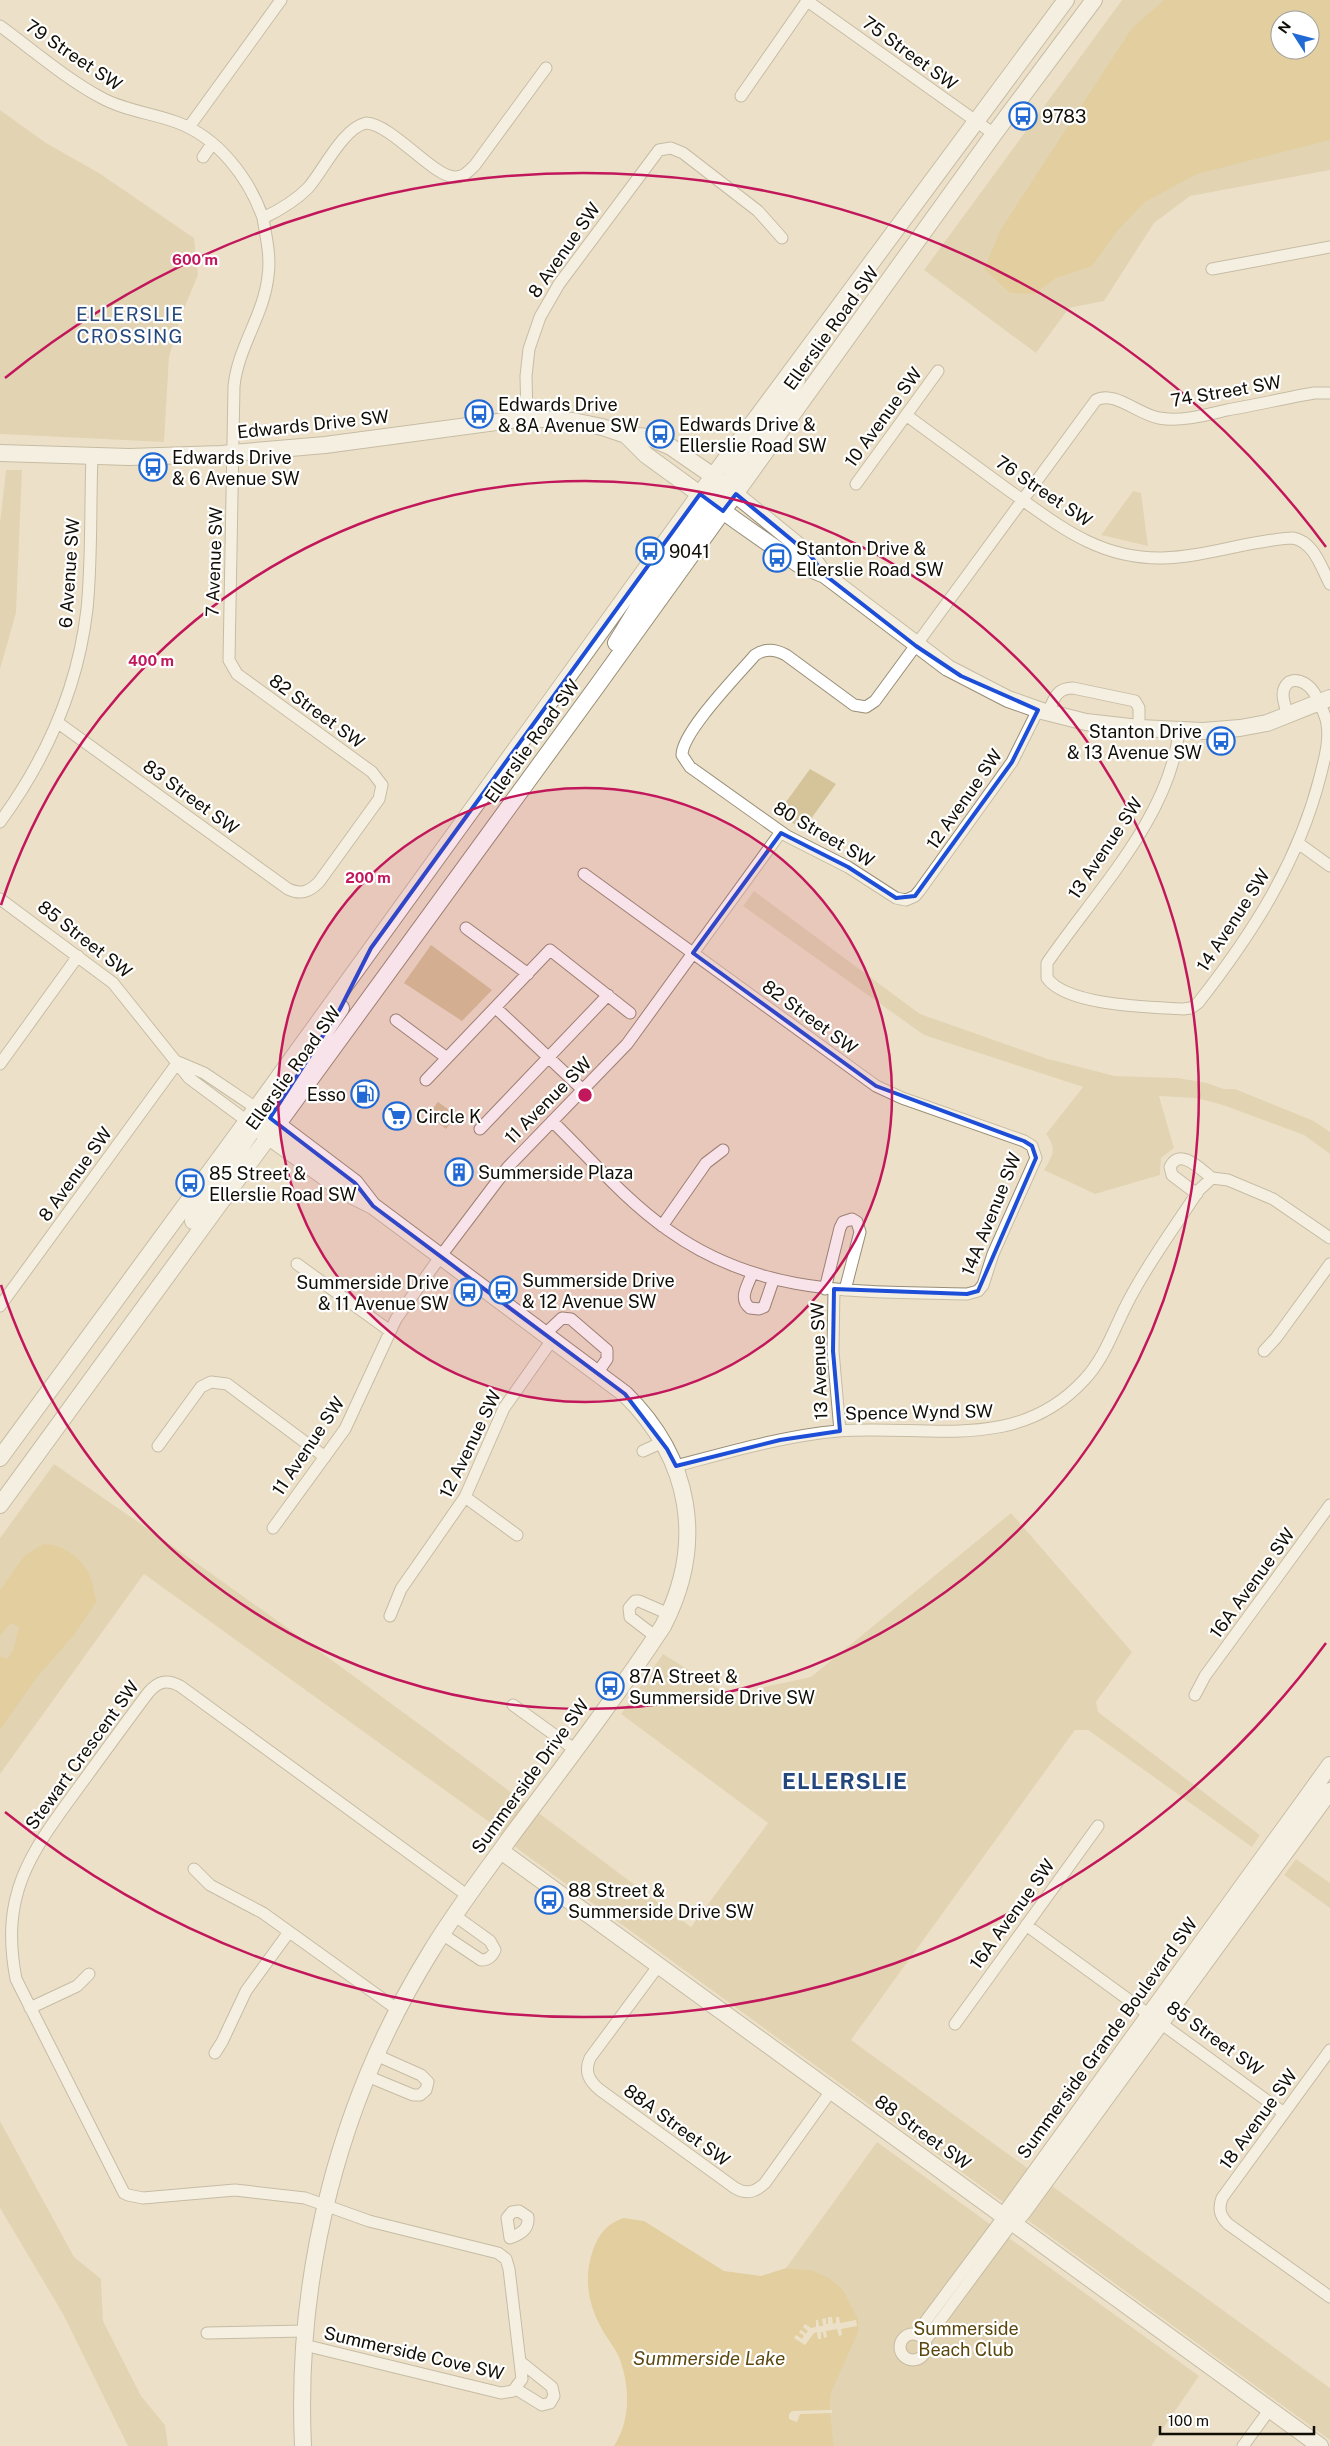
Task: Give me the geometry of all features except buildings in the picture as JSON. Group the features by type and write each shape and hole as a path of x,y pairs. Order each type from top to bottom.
{"street":[{"path":"188,127 281,0"},
{"path":"741,96 806,0"},
{"name":"75 Street SW","path":"806,0 994,134"},
{"name":"Ellerslie Road SW","path":"274,1121 596,686 712,503 713,476 1066,0"},
{"name":"Ellerslie Road SW","path":"0,1458 252,1119 371,948 712,503 731,491 1094,0"},
{"name":"79 Street SW","path":"0,26 100,97 126,108 188,127 212,144 242,175 263,218"},
{"path":"263,218 300,196 323,169 347,135 366,122 381,128 442,172 453,177 467,172 475,165 546,68"},
{"path":"203,157 212,144"},
{"name":"8 Avenue SW","path":"527,418 527,362 529,349 540,317 559,284 659,150 665,148 680,151 758,211 782,238"},
{"name":"7 Avenue SW","path":"231,665 228,653 235,376 243,346 263,300 268,276 269,260 263,218"},
{"path":"1212,269 1330,247"},
{"path":"731,491 804,370 834,315"},
{"name":"10 Avenue SW","path":"856,484 938,371"},
{"name":"74 Street SW","path":"1022,499 1092,404 1102,397 1111,397 1149,416 1172,419 1196,417 1314,393 1330,392"},
{"name":"76 Street SW","path":"906,415 1071,534 1101,548 1126,556 1181,557 1287,538 1301,540 1312,549 1330,584"},
{"name":"Edwards Drive SW","path":"0,453 92,457 163,457 326,445 527,418 573,421 626,435 648,437 660,442 713,476 810,555 825,575"},
{"path":"626,435 646,455 798,564 825,575 916,646 967,679 999,695 1043,711 1086,722 1139,728 1221,731 1288,716 1325,701"},
{"name":"6 Avenue SW","path":"0,822 33,772 57,722 74,672 86,610 92,457"},
{"path":"916,646 1022,499"},
{"name":"80 Street SW","path":"906,900 896,898 842,863 781,832 690,767 682,755 684,745 705,714 755,656 770,650 786,655 854,705 866,707 880,696 916,646"},
{"name":"82 Street SW","path":"231,665 238,674 376,776 382,785 379,799 319,882 306,892"},
{"name":"14 Avenue SW","path":"1191,1008 1202,998 1256,923 1282,878 1298,843 1317,790 1327,741 1325,701 1311,688 1298,681 1289,682 1282,692 1288,716"},
{"name":"12 Avenue SW","path":"906,900 915,896 920,890 1012,762 1043,711 1058,692 1064,688 1073,688 1135,701 1139,708 1139,728"},
{"name":"83 Street SW","path":"57,722 288,889 299,893 306,892"},
{"name":"13 Avenue SW","path":"1179,730 1174,757 1153,812 1129,850 1047,963 1047,978 1058,988 1109,1004 1191,1008"},
{"name":"11 Avenue SW","path":"274,1528 350,1420 390,1331 440,1257 503,1172 627,1044 781,832"},
{"path":"1298,843 1330,866"},
{"name":"82 Street SW","path":"584,874 876,1086 902,1098 1019,1139 1034,1150"},
{"name":"85 Street SW","path":"0,898 113,983 189,1078 198,1086 252,1119 268,1137"},
{"path":"466,928 528,974"},
{"path":"268,1137 274,1121 274,1107 340,1009 371,948"},
{"path":"426,1080 550,950 630,1013"},
{"path":"0,1064 78,956"},
{"path":"480,1129 608,994"},
{"path":"496,1008 583,1090"},
{"path":"396,1020 447,1058"},
{"name":"8 Avenue SW","path":"0,1306 178,1062"},
{"path":"149,1299 171,1256 252,1119"},
{"name":"85 Street SW","path":"252,1119 274,1121"},
{"name":"Summerside Drive SW","path":"274,1121 355,1183 373,1206"},
{"path":"552,1121 662,1226 711,1256 773,1281 835,1289"},
{"name":"Ellerslie Road SW","path":"0,1505 268,1137"},
{"name":"Summerside Drive SW","path":"268,1137 344,1192 373,1206 598,1372 635,1404 664,1442 676,1466 688,1521 687,1552 680,1586 669,1614 656,1637 454,1915 398,2010 367,2076 344,2138 325,2206 316,2250 304,2338 303,2446"},
{"path":"662,1226 706,1163 723,1150"},
{"name":"14A Avenue SW","path":"835,1289 967,1294 978,1291 986,1278 993,1254 1033,1168 1036,1158 1034,1150"},
{"path":"1197,1194 1172,1175 1170,1168 1179,1158 1187,1160 1212,1178 1228,1180 1273,1199 1330,1238"},
{"name":"Spence Wynd SW","path":"676,1466 775,1441 840,1431 976,1430 1002,1428 1033,1417 1062,1401 1095,1367 1130,1297 1197,1194 1212,1178"},
{"path":"852,1218 857,1222 860,1232 835,1289 840,1228 843,1222 852,1218"},
{"path":"297,1264 390,1331"},
{"path":"1264,1350 1276,1338 1330,1264"},
{"path":"752,1274 744,1297 744,1302 750,1308 759,1309 764,1307 773,1281"},
{"name":"13 Avenue SW","path":"835,1289 832,1332 840,1431"},
{"path":"549,1337 562,1318 571,1319 607,1350 607,1359 598,1372"},
{"name":"12 Avenue SW","path":"390,1616 394,1602 401,1589 465,1497 504,1408 549,1337"},
{"path":"158,1446 197,1392 210,1382 227,1384 325,1457"},
{"path":"643,1452 664,1442"},
{"path":"465,1497 517,1535"},
{"path":"1326,1520 1330,1505"},
{"name":"16A Avenue SW","path":"1194,1695 1205,1676 1326,1520"},
{"path":"656,1637 630,1617 629,1608 635,1601 639,1601 669,1614"},
{"name":"Stewart Crescent SW","path":"325,2206 305,2198 235,2190 143,2198 128,2196 117,2183 16,1979 9,1941 13,1897 21,1872 34,1849 148,1692 162,1682 174,1683 180,1686 468,1896"},
{"path":"513,1705 574,1749"},
{"name":"Summerside Grande Boulevard SW","path":"1155,2019 1330,1765"},
{"name":"Summerside Grande Boulevard SW","path":"1009,2219 916,2334 907,2335 902,2341 901,2350 905,2357 913,2360 921,2357 926,2350 925,2342 1009,2219 1155,2019 1330,1791"},
{"name":"16A Avenue SW","path":"955,2024 1098,1826"},
{"name":"88 Street SW","path":"501,1851 1320,2446"},
{"path":"194,1869 210,1885 253,1907 398,2010"},
{"path":"442,1934 481,1960 486,1960 493,1954 495,1950 490,1941 454,1915"},
{"name":"85 Street SW","path":"1026,1925 1284,2113"},
{"path":"215,2052 222,2042 246,1991 288,1932"},
{"name":"88A Street SW","path":"659,1965 590,2058 587,2067 588,2076 600,2090 744,2193 751,2192 765,2183 831,2091"},
{"path":"30,2008 77,1986 89,1974"},
{"name":"18 Avenue SW","path":"1330,2050 1222,2198 1220,2211 1228,2224 1330,2296"},
{"path":"367,2076 412,2095 420,2095 426,2090 428,2082 421,2074 376,2055"},
{"path":"325,2206 369,2221 502,2255 510,2238"},
{"name":"Summerside Cove SW","path":"207,2333 304,2338 482,2389 508,2393 516,2389 522,2378 522,2363 509,2269 502,2255"},
{"path":"916,2334 925,2342"},
{"name":"Summerside Cove SW","path":"516,2389 542,2405 550,2403 554,2396 552,2386 522,2363"},
{"path":"1243,2446 1270,2409"}],"highlighted area":[{"path":"700,494 723,511 736,494 810,555 825,575 916,646 961,676 1038,710 1012,762 915,896 896,898 848,867 781,833 693,953 876,1086 1024,1141 1032,1146 1036,1158 978,1291 967,1294 834,1289 833,1351 840,1431 780,1440 676,1466 667,1449 625,1394 373,1206 355,1183 270,1118 340,1009 371,948"}],"green space":[{"path":"1122,0 1330,0 1330,170 1190,196 1154,223 1104,301 1069,308 1036,353 924,270"},
{"path":"0,110 46,143 99,173 194,238 198,275 181,316 169,357 164,442 0,434"},
{"path":"6,470 22,470 16,613 0,669 0,523"},
{"path":"1133,491 1141,493 1148,546 1101,535"},
{"path":"810,769 836,784 803,830 778,813"},
{"path":"754,891 920,1014 1048,1059 1115,1076 1178,1078 1207,1083 1224,1089 1235,1089 1314,1121 1330,1132 1330,1154 1304,1135 1223,1105 1196,1098 1159,1096 1174,1148 1161,1158 1160,1175 1095,1194 1044,1170 1050,1160 1053,1148 1046,1134 1083,1087 924,1035 743,906"},
{"path":"431,945 492,990 462,1021 404,983"},
{"path":"438,1102 456,1115 446,1129 428,1115"},
{"path":"54,1464 296,1634 691,1927 768,1823 621,1714 663,1654 746,1706 764,1687 811,1677 1011,1513 1132,1652 1096,1702 1098,1712 1260,1835 1252,1847 1088,1730 1075,1730 851,2040 1330,2388 1330,2440 522,1852 492,1829 494,1830 492,1824 144,1574 0,1774 0,1538"},
{"path":"1296,1859 1330,1883 1330,1908 1284,1875"},
{"path":"0,2121 74,2257 101,2279 103,2321 141,2396 165,2425 168,2446 128,2446 63,2314 0,2208"},
{"name":"Summerside Beach Club","path":"877,2142 1199,2376 1151,2446 834,2446 830,2409 831,2393 838,2375 811,2270 786,2268"}],"water":[{"path":"1164,0 1330,0 1330,140 1197,174 1145,202 1117,231 1092,266 1056,278 1034,294 1010,293 984,269 1001,229 1132,28"},
{"path":"43,1544 66,1550 79,1560 89,1574 97,1601 74,1635 37,1677 0,1730 0,1656 7,1659 13,1651 19,1627 11,1623 0,1636 0,1590 24,1556"},
{"name":"Summerside Lake","path":"623,2218 644,2221 724,2271 761,2276 786,2268 811,2270 829,2278 843,2290 858,2319 858,2332 831,2393 830,2409 834,2446 614,2446 624,2425 627,2391 619,2357 603,2331 594,2311 589,2291 588,2271 598,2239 608,2226"}],"pier":[{"path":"828,2317 832,2317 833,2324 836,2323 836,2317 839,2317 840,2323 856,2320 857,2326 841,2329 842,2335 839,2336 837,2329 826,2331 827,2337 824,2338 823,2332 821,2332 821,2339 818,2339 817,2332 814,2333 805,2345 794,2338 796,2335 802,2339 804,2336 799,2332 801,2330 806,2334 808,2331 803,2327 805,2324 811,2328 816,2327 816,2320 818,2320 819,2326 823,2326 822,2319 826,2318 826,2324 828,2324"},
{"path":"832,2410 832,2413 800,2414 797,2422 789,2419 789,2414 792,2411"}],"place":[{"name":"9783","path":"1023,116"},
{"name":"Edwards Drive & 8A Avenue SW","path":"479,414"},
{"name":"Edwards Drive & Ellerslie Road SW","path":"660,434"},
{"name":"Edwards Drive & 6 Avenue SW","path":"153,467"},
{"name":"9041","path":"650,551"},
{"name":"Stanton Drive & Ellerslie Road SW","path":"777,558"},
{"name":"Stanton Drive & 13 Avenue SW","path":"1221,741"},
{"name":"Esso","path":"365,1094"},
{"name":"Circle K","path":"397,1116"},
{"name":"Summerside Plaza","path":"459,1172"},
{"name":"85 Street & Ellerslie Road SW","path":"190,1183"},
{"name":"Summerside Drive & 12 Avenue SW","path":"503,1290"},
{"name":"Summerside Drive & 11 Avenue SW","path":"468,1292"},
{"name":"87A Street & Summerside Drive SW","path":"610,1686"},
{"name":"88 Street & Summerside Drive SW","path":"549,1900"}],"district":[{"name":"ELLERSLIE CROSSING","path":"130,325"},
{"name":"ELLERSLIE","path":"845,1781"}]}
